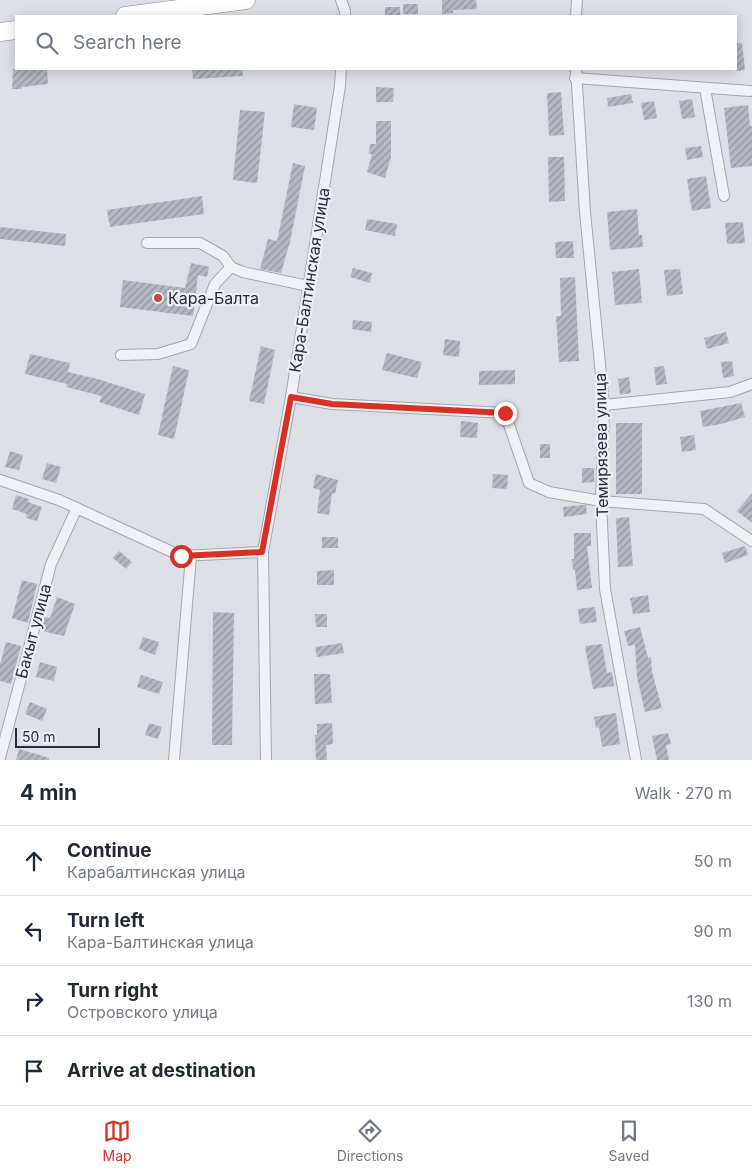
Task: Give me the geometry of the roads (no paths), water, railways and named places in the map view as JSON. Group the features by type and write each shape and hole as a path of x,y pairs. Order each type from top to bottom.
{"highway":[{"path":"133,15 246,0"},
{"path":"0,32 15,30"}],"street":[{"path":"341,0 346,11 345,15"},
{"path":"576,15 577,0"},
{"name":"Кара-Балтинская улица","path":"266,760 262,552 291,397 341,70"},
{"path":"576,73 705,88 750,91"},
{"name":"Темирязева улица","path":"576,73 585,212 604,405 602,501 605,589 636,760"},
{"path":"705,88 724,196"},
{"path":"148,242 200,243 223,256 230,267 243,272 308,286"},
{"path":"121,355 158,354 191,344 215,284 230,267"},
{"path":"604,405 730,392 752,384"},
{"path":"291,397 332,404 505,413 529,483 549,492 602,501 704,509 752,541"},
{"path":"0,480 59,500 181,556 262,552"},
{"name":"Бакыт улица","path":"0,758 51,564 77,508"},
{"path":"174,760 191,556"}],"place":[{"name":"Кара-Балта","path":"158,298"}]}
